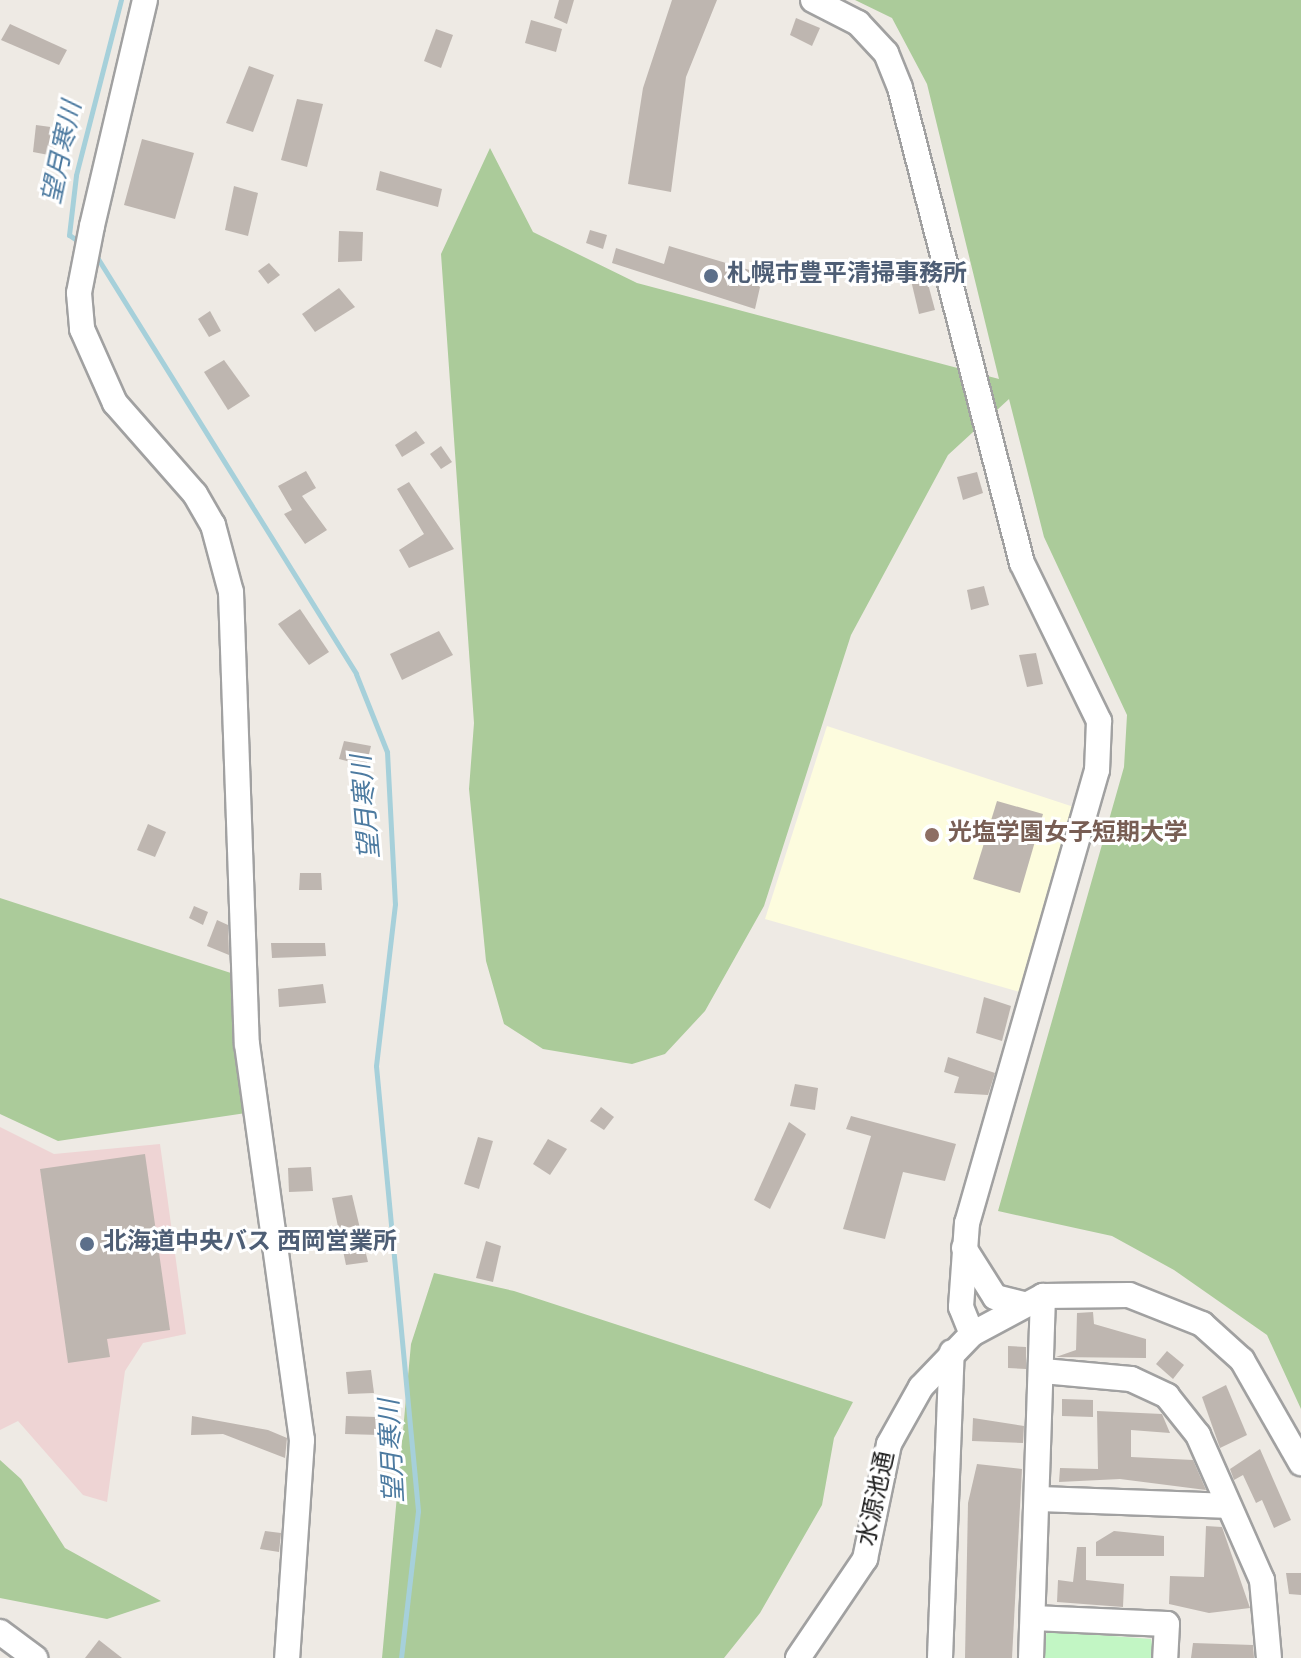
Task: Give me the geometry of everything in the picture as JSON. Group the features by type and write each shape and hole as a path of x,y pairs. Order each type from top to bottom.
{"street":[{"path":"145,0 79,293 90,359 115,403 195,494 213,525 231,592 247,1044 302,1440 287,1658"},
{"path":"813,0 858,23 886,53 900,88 1022,563 1099,721 1097,770 964,1248 961,1307 972,1334"},
{"path":"964,1248 995,1297 1034,1300 1043,1371 1031,1658"},
{"name":"水源池通","path":"798,1658 865,1559 889,1444 952,1352 972,1334 1034,1300 1129,1295 1202,1324 1242,1360 1301,1463"},
{"path":"940,1658 952,1352"},
{"path":"1043,1371 1131,1379 1167,1396 1198,1435 1226,1506 1262,1580 1269,1658"},
{"path":"1038,1499 1226,1506"},
{"path":"1033,1618 1167,1624 1165,1658"},
{"path":"0,1632 35,1658"}],"shaded area":[{"name":"光塩学園女子短期大学","path":"827,726 1080,809 1023,993 765,919"},
{"name":"北海道中央バス 西岡営業所","path":"0,1127 54,1154 160,1144 186,1334 143,1343 125,1371 107,1502 83,1495 18,1421 0,1430"}],"green space":[{"path":"855,0 1301,0 1301,1409 1267,1335 1174,1270 1112,1236 998,1211 1124,767 1127,715 1044,537 1009,399 948,455 851,635 764,906 705,1011 665,1054 632,1064 543,1049 504,1024 486,961 469,789 474,723 441,254 490,148 533,232 637,283 999,379 927,84 892,18"},
{"path":"0,898 234,974 246,1113 58,1141 0,1114"},
{"path":"434,1273 514,1291 853,1402 834,1438 822,1505 760,1613 724,1658 382,1658 411,1344"},
{"path":"0,1460 21,1479 65,1548 161,1601 107,1619 0,1598"},
{"path":"1047,1631 1151,1639 1155,1658 1042,1658"}],"building":[{"path":"559,0 574,0 567,24 554,18"},
{"path":"672,0 717,0 686,77 671,192 628,184 643,88"},
{"path":"796,18 820,28 812,46 790,35"},
{"path":"531,20 562,29 556,52 525,43"},
{"path":"10,24 67,50 59,65 1,40"},
{"path":"436,29 453,35 441,68 424,61"},
{"path":"249,66 274,75 253,132 226,123"},
{"path":"297,99 323,104 307,167 281,160"},
{"path":"36,125 58,128 54,156 33,152"},
{"path":"142,139 194,153 175,219 124,205"},
{"path":"380,171 442,189 438,207 376,190"},
{"path":"234,186 258,193 248,236 225,230"},
{"path":"590,230 607,235 603,249 586,243"},
{"path":"339,231 363,232 362,261 338,262"},
{"name":"札幌市豊平清掃事務所","path":"669,246 763,274 755,309 612,263 616,248 664,264"},
{"path":"269,263 280,275 268,284 258,271"},
{"path":"924,269 935,310 919,314 909,272"},
{"path":"339,288 355,307 315,332 302,314"},
{"path":"210,311 221,331 209,337 198,319"},
{"path":"224,360 250,396 228,410 204,372"},
{"path":"416,431 425,443 402,457 395,445"},
{"path":"441,446 452,462 441,469 430,454"},
{"path":"306,471 316,488 302,496 327,530 305,544 284,514 292,510 278,486"},
{"path":"977,472 983,493 963,500 957,477"},
{"path":"409,482 454,549 409,568 399,550 424,534 397,489"},
{"path":"984,586 989,605 971,610 967,590"},
{"path":"300,609 329,652 309,665 278,624"},
{"path":"439,631 453,655 402,680 390,654"},
{"path":"1036,653 1043,684 1027,687 1019,655"},
{"path":"344,741 371,746 366,766 339,759"},
{"path":"997,801 1043,814 1020,893 973,879"},
{"path":"148,824 166,832 155,857 137,850"},
{"path":"300,873 321,873 322,890 299,890"},
{"path":"194,906 208,912 203,925 189,918"},
{"path":"217,920 228,925 229,955 207,946"},
{"path":"271,943 325,943 326,956 272,958"},
{"path":"323,984 326,1003 279,1007 278,989"},
{"path":"984,997 1011,1006 1002,1041 976,1033"},
{"path":"948,1057 995,1073 988,1095 954,1093 959,1077 944,1072"},
{"path":"795,1084 818,1088 815,1110 790,1106"},
{"path":"601,1107 614,1117 604,1130 590,1121"},
{"path":"851,1116 956,1144 945,1181 903,1172 885,1239 843,1229 871,1136 846,1129"},
{"path":"789,1122 806,1134 770,1209 754,1200"},
{"path":"478,1137 493,1141 479,1189 464,1184"},
{"path":"548,1139 567,1149 550,1175 533,1164"},
{"path":"145,1154 170,1330 107,1339 110,1357 68,1363 40,1169"},
{"path":"311,1167 313,1191 289,1192 288,1168"},
{"path":"352,1195 368,1262 346,1265 332,1198"},
{"path":"486,1241 501,1246 493,1282 476,1278"},
{"path":"1093,1312 1094,1324 1146,1339 1146,1358 1056,1357 1076,1350 1077,1313"},
{"path":"1008,1346 1026,1347 1026,1369 1008,1368"},
{"path":"1167,1351 1184,1365 1173,1379 1156,1364"},
{"path":"371,1370 374,1393 348,1394 346,1372"},
{"path":"1226,1385 1247,1435 1220,1448 1202,1397"},
{"path":"1062,1399 1093,1400 1093,1417 1062,1416"},
{"path":"1097,1411 1162,1414 1170,1433 1131,1430 1131,1457 1193,1460 1206,1490 1120,1479 1059,1482 1060,1468 1098,1469"},
{"path":"192,1416 268,1430 287,1438 285,1458 223,1434 191,1435"},
{"path":"346,1416 377,1417 379,1435 345,1434"},
{"path":"973,1418 1024,1426 1023,1443 972,1441"},
{"path":"1260,1449 1291,1520 1274,1528 1262,1500 1256,1503 1243,1475 1234,1480 1230,1469"},
{"path":"977,1464 1022,1469 1012,1658 965,1658 968,1503"},
{"path":"1206,1526 1222,1527 1250,1608 1209,1613 1169,1604 1170,1576 1204,1577"},
{"path":"265,1531 281,1533 279,1552 260,1549"},
{"path":"1114,1531 1164,1536 1164,1556 1096,1556 1096,1542"},
{"path":"1077,1547 1086,1547 1086,1580 1124,1584 1123,1607 1057,1602 1058,1580 1073,1582"},
{"path":"1286,1573 1301,1573 1301,1595 1289,1594"},
{"path":"99,1640 122,1658 85,1658"},
{"path":"1193,1643 1253,1645 1254,1658 1191,1658"}],"waterway":[{"name":"望月寒川","path":"81,243 69,235 76,175 121,0"},
{"name":"望月寒川","path":"95,254 356,674 387,752 395,904 376,1066 418,1511 401,1658"}],"place":[{"name":"札幌市豊平清掃事務所","path":"711,276"},
{"name":"光塩学園女子短期大学","path":"932,835"},
{"name":"北海道中央バス 西岡営業所","path":"87,1244"}]}
